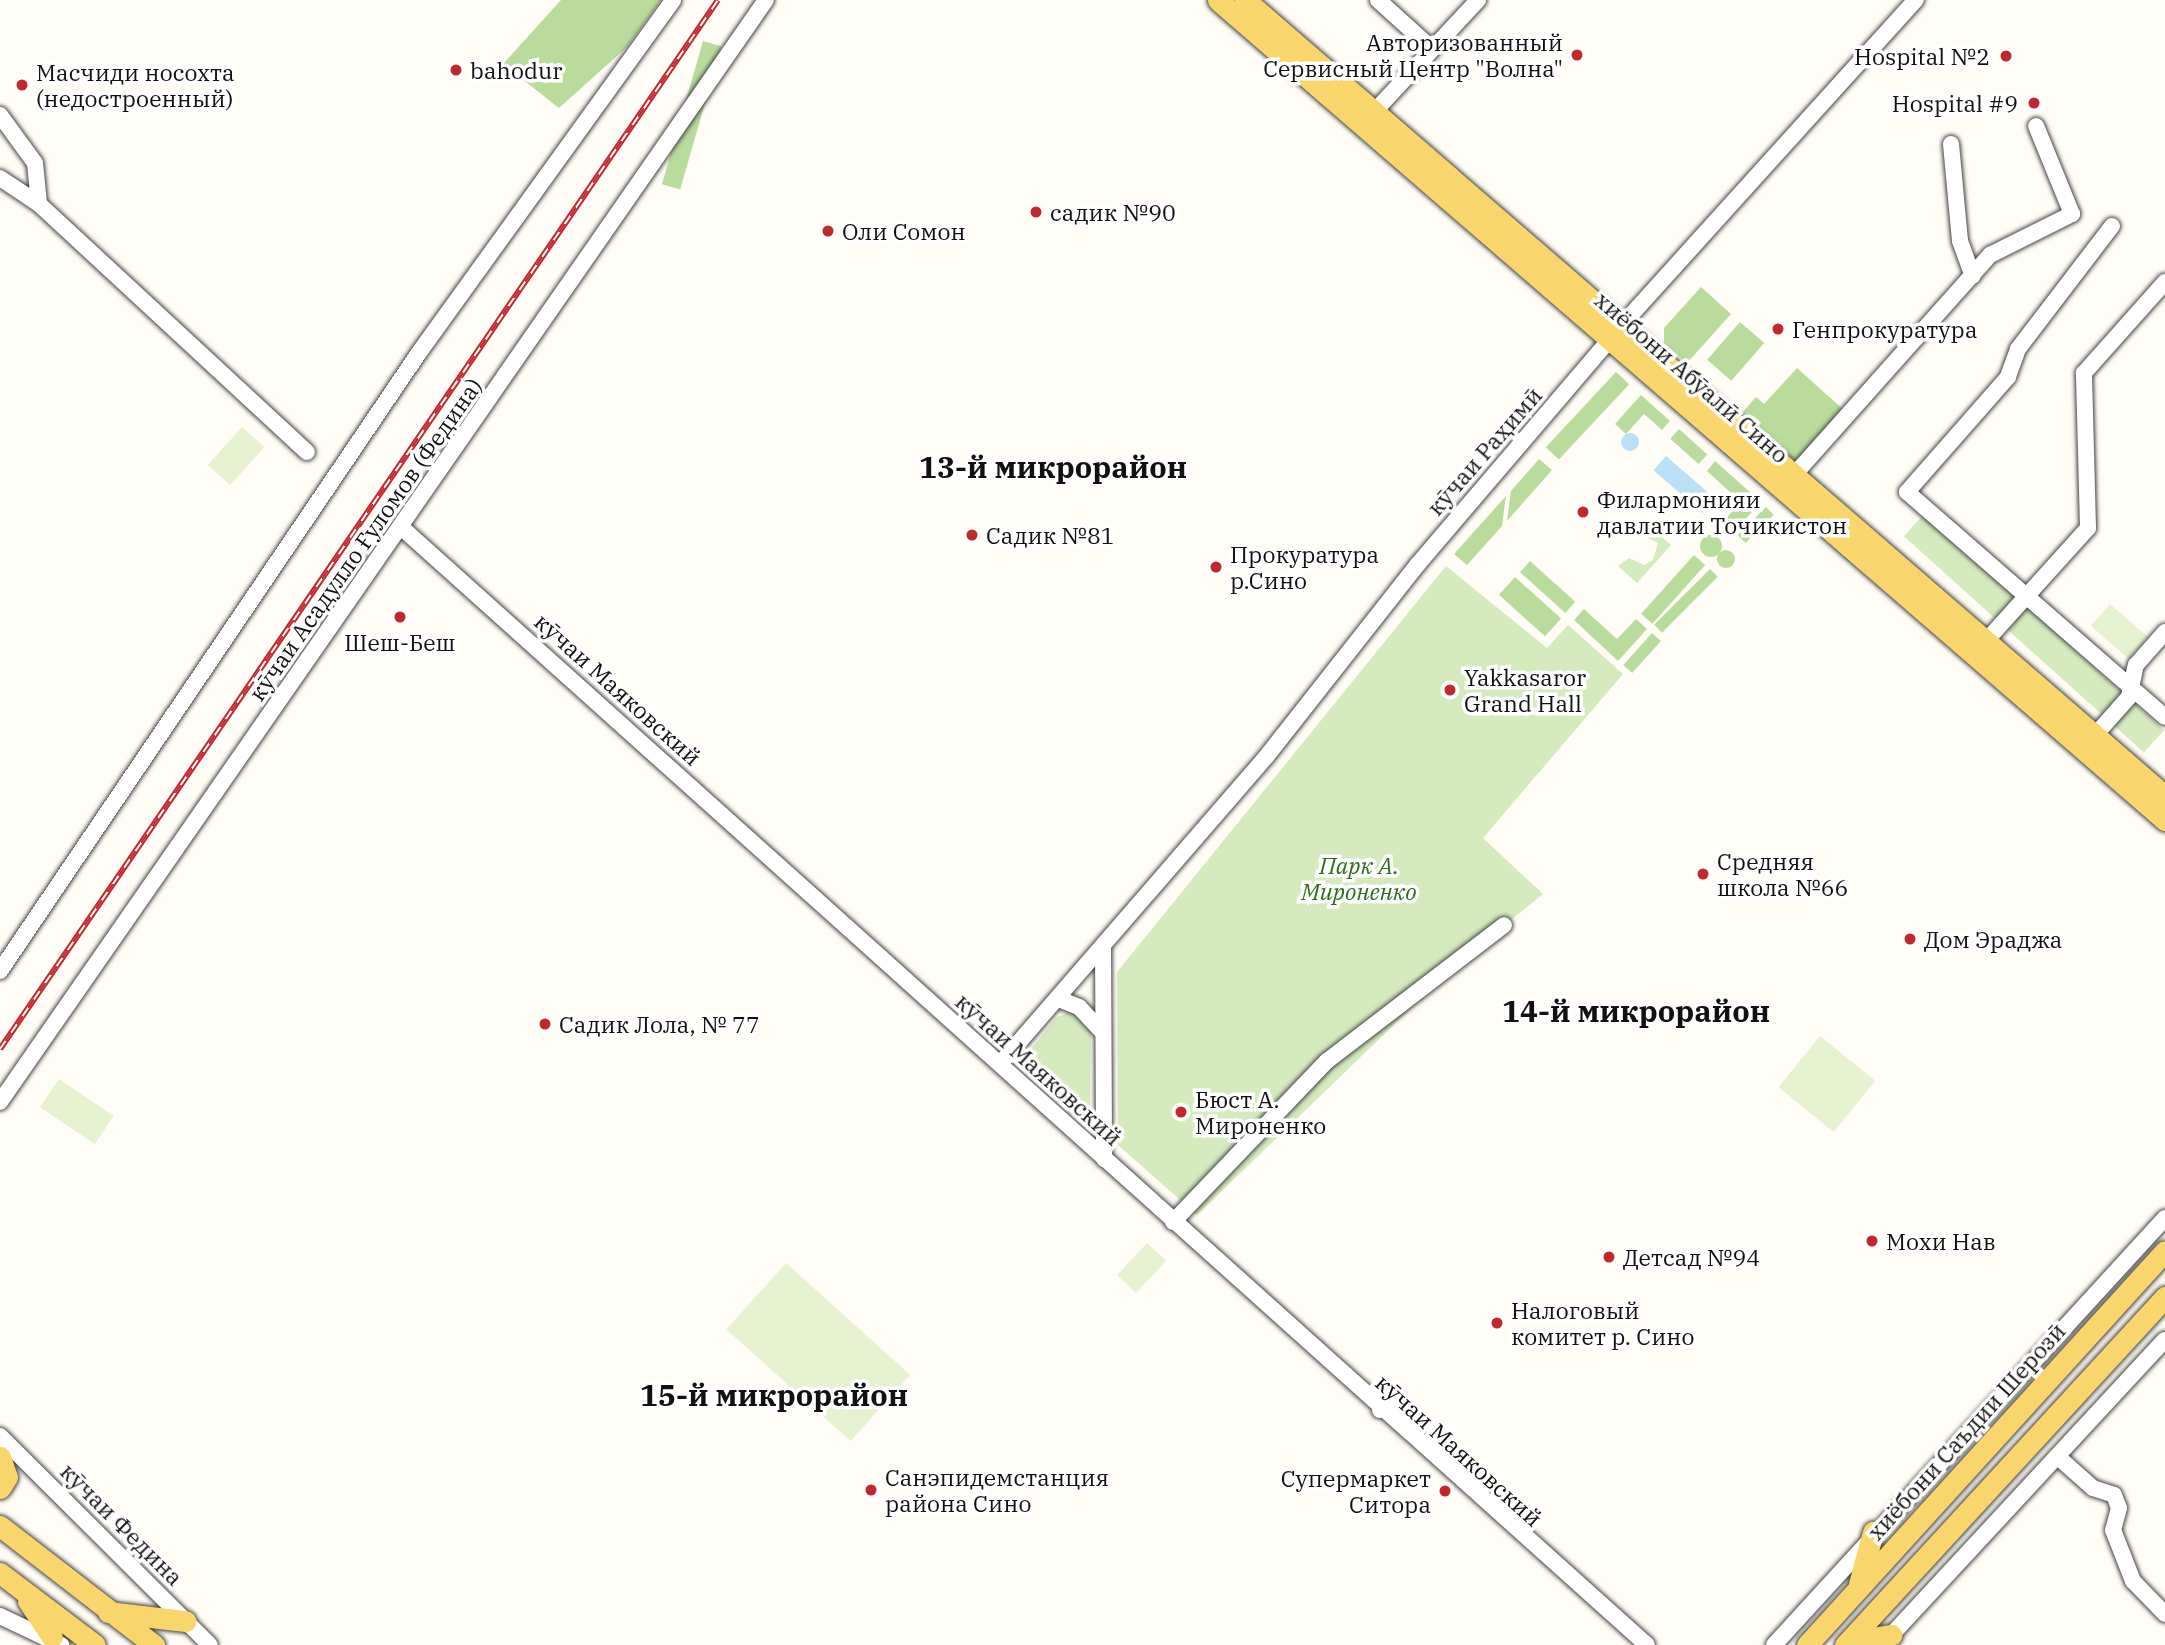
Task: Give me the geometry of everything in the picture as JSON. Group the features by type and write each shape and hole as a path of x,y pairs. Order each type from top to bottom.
{"main road":[{"name":"хиёбони Абӯалӣ Сино","path":"1218,0 1615,333 2089,742 2165,796"},
{"name":"хиёбони Абӯалӣ Сино","path":"1245,0 1374,112 1615,333 1794,475 1986,641 2165,820"},
{"name":"хиёбони Саъдии Шерозӣ","path":"1807,1645 2165,1251"},
{"path":"1847,1643 2165,1297"},
{"path":"0,1457 7,1478 0,1488"},
{"path":"0,1527 106,1612 154,1645"},
{"path":"1858,1589 1873,1532"},
{"path":"0,1573 23,1594 95,1645"},
{"path":"23,1594 56,1641"},
{"path":"106,1612 185,1621"},
{"path":"1847,1643 1887,1640"}],"street":[{"path":"0,971 418,354 673,0"},
{"name":"кӯчаи Асадулло Ғуломов (Федина)","path":"0,1102 766,0"},
{"path":"1378,0 1432,49"},
{"path":"1374,112 1478,0"},
{"name":"кӯчаи Раҳимӣ","path":"1000,1065 1103,946 1469,497 1916,0"},
{"path":"0,115 35,163 39,204"},
{"path":"1794,475 1990,255 2072,214 2036,127"},
{"path":"1951,144 1960,242 1973,276"},
{"path":"0,178 39,204 307,452"},
{"path":"2112,226 2018,349 2008,377 1908,485 1907,492 2132,685 2165,717"},
{"path":"1986,641 2088,528 2084,373 2165,282"},
{"name":"кӯчаи Маяковский","path":"401,527 1380,1410 1647,1645"},
{"path":"2089,742 2129,697 2136,665 2165,632"},
{"path":"1173,1222 1327,1062 1504,925"},
{"path":"1103,946 1104,1159"},
{"path":"1059,999 1079,1007 1102,1031"},
{"path":"1774,1645 1873,1532 2165,1218"},
{"path":"1887,1640 2165,1340"},
{"path":"1380,1410 1394,1395"},
{"name":"кӯчаи Федина","path":"0,1436 211,1645"},
{"path":"2058,1457 2093,1488 2114,1495 2119,1508 2113,1530 2133,1581 2165,1614"},
{"path":"0,1632 7,1618 56,1641"}],"green space":[{"path":"561,0 661,0 627,47 559,108 503,64"},
{"path":"703,41 721,46 680,189 662,184"},
{"path":"1701,287 1731,314 1687,363 1664,343 1664,328"},
{"path":"1740,322 1764,343 1731,381 1707,360"},
{"path":"1797,368 1845,411 1798,463 1742,413 1756,397 1764,404"},
{"path":"1616,372 1629,384 1559,460 1546,447"},
{"path":"1641,395 1670,421 1662,430 1644,414 1626,434 1615,424"},
{"path":"242,427 264,447 230,485 208,465"},
{"path":"1679,429 1707,454 1699,464 1670,439"},
{"path":"1539,459 1552,470 1507,521 1511,491"},
{"path":"1715,461 1761,502 1733,533 1722,523 1741,502 1707,471"},
{"path":"1506,496 1502,526 1467,565 1454,554"},
{"path":"1766,507 1774,515 1745,543 1738,535"},
{"path":"1924,514 2164,730 2144,752 1904,536"},
{"path":"1652,528 1671,545 1637,583 1618,566 1629,558 1644,565 1653,560 1658,543 1646,537"},
{"path":"1711,535 1719,538 1722,546 1719,554 1711,557 1703,554 1700,546 1703,538"},
{"path":"1722,550 1730,550 1735,559 1733,566 1722,568 1717,563 1717,555"},
{"path":"1694,555 1705,565 1652,624 1641,614"},
{"path":"1530,561 1575,602 1565,613 1520,572"},
{"name":"Парк А. Мироненко","path":"1446,566 1547,648 1568,625 1623,674 1483,838 1543,894 1458,963 1197,1215 1118,1145 1117,972"},
{"path":"1710,569 1718,577 1662,633 1654,625"},
{"path":"1515,577 1561,618 1545,636 1499,595"},
{"path":"2110,604 2148,637 2129,659 2091,626"},
{"path":"1584,609 1617,639 1636,619 1647,629 1618,661 1574,620"},
{"path":"1652,633 1661,641 1632,673 1623,665"},
{"path":"1076,1008 1091,1028 1090,1116 1027,1054 1056,1018"},
{"path":"1820,1036 1875,1081 1834,1132 1778,1087"},
{"path":"59,1079 114,1116 95,1144 40,1107"},
{"path":"1147,1243 1166,1261 1136,1293 1117,1275"},
{"path":"786,1263 910,1375 851,1441 726,1329"}],"water":[{"path":"1630,433 1636,436 1639,442 1636,448 1630,451 1624,448 1621,442 1624,436"},
{"path":"1666,456 1715,499 1703,513 1654,470"}],"railway":[{"path":"0,1049 718,0"}],"place":[{"name":"Авторизованный Сервисный Центр \"Волна\"","path":"1577,55"},
{"name":"Hospital №2","path":"2006,56"},
{"name":"bahodur","path":"456,70"},
{"name":"Масчиди носохта (недостроенный)","path":"22,85"},
{"name":"Hospital #9","path":"2034,103"},
{"name":"садик №90","path":"1036,212"},
{"name":"Оли Сомон","path":"828,231"},
{"name":"Генпрокуратура","path":"1778,329"},
{"name":"Филармонияи давлатии Точикистон","path":"1583,512"},
{"name":"Садик №81","path":"972,535"},
{"name":"Прокуратура р.Сино","path":"1216,567"},
{"name":"Шеш-Беш","path":"400,617"},
{"name":"Yakkasaror Grand Hall","path":"1450,690"},
{"name":"Средняя школа №66","path":"1703,874"},
{"name":"Дом Эраджа","path":"1910,939"},
{"name":"Садик Лола, № 77","path":"545,1024"},
{"name":"Бюст А. Мироненко","path":"1181,1112"},
{"name":"Мохи Нав","path":"1872,1241"},
{"name":"Детсад №94","path":"1609,1257"},
{"name":"Налоговый комитет р. Сино","path":"1497,1323"},
{"name":"Санэпидемстанция района Сино","path":"871,1490"},
{"name":"Супермаркет Ситора","path":"1445,1491"}],"district":[{"name":"13-й микрорайон","path":"1053,467"},
{"name":"14-й микрорайон","path":"1636,1011"},
{"name":"15-й микрорайон","path":"774,1395"}]}
